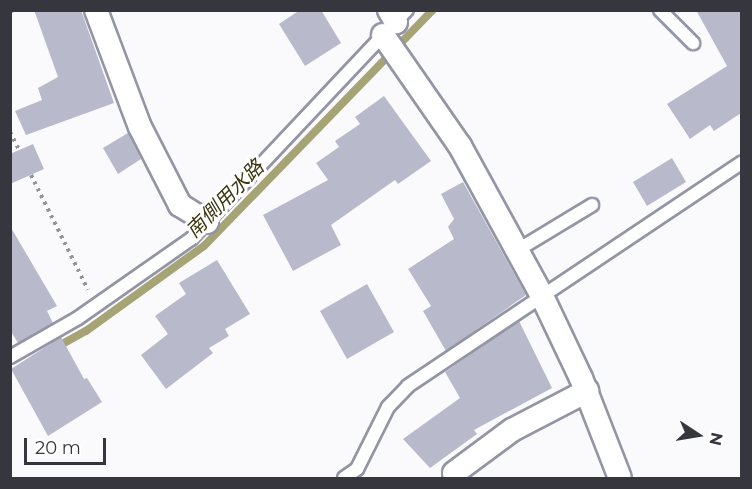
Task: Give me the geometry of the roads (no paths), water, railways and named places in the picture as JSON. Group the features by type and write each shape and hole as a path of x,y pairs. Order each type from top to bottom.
{"street":[{"path":"96,10 140,127 180,205 207,222"},
{"path":"394,19 542,296 587,391 620,478"},
{"path":"454,472 512,430 587,391"}],"lane":[{"path":"660,10 693,43"},
{"path":"10,357 95,306 191,238 394,19"},
{"path":"344,478 357,469 388,407 408,386 741,162"},
{"path":"516,251 592,205"}],"waterway":[{"name":"南側用水路","path":"55,348 86,331 204,246 433,10"}]}
